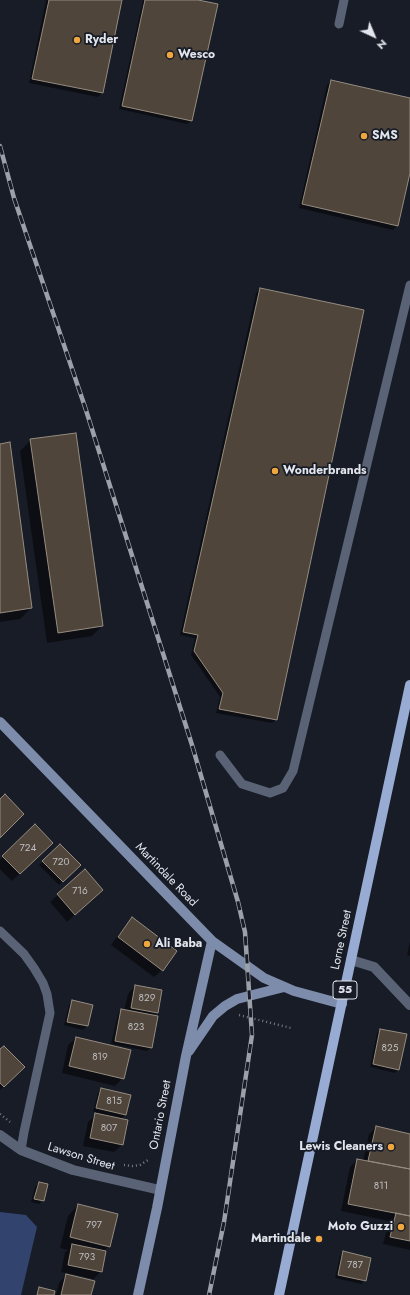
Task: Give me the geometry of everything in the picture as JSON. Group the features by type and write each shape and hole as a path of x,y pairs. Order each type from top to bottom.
{"main road":[{"name":"Lorne Street","path":"278,1295 410,685"}],"street":[{"name":"Martindale Road","path":"0,722 212,941 264,978 294,991 342,1004"},
{"name":"Ontario Street","path":"138,1295 157,1208 186,1056 212,941"},
{"path":"351,960 374,966 410,1005"},
{"path":"186,1056 213,1016 225,1006 237,999 284,987"},
{"name":"Lawson Street","path":"0,1135 21,1150 73,1170 160,1190"}],"lane":[{"path":"339,24 344,0"},
{"path":"220,755 242,784 270,793 283,788 293,771 410,285"},
{"path":"0,931 24,954 37,973 48,994 50,1013 21,1150"}],"path":[{"path":"238,1015 291,1028"},
{"path":"0,1114 24,1132"},
{"path":"117,1163 132,1166 140,1165 148,1160"}],"shaded area":[{"path":"0,1212 26,1215 37,1227 21,1295 0,1295"}],"building":[{"name":"Ryder","path":"49,0 122,0 103,93 32,79"},
{"name":"Wesco","path":"145,0 198,0 218,4 192,121 122,106"},
{"name":"SMS","path":"331,80 410,98 410,173 398,226 302,204"},
{"name":"Wonderbrands","path":"260,288 364,310 277,720 219,709 223,693 194,651 198,635 183,632"},
{"path":"76,433 103,626 58,633 30,439"},
{"path":"10,442 32,608 0,613 0,444"},
{"path":"5,794 24,814 0,838 0,799"},
{"path":"35,824 53,843 20,874 2,856"},
{"path":"60,844 81,865 63,882 42,861"},
{"path":"85,869 103,890 75,915 57,894"},
{"name":"Ali Baba","path":"132,917 177,951 163,971 118,937"},
{"path":"135,985 162,990 158,1013 131,1008"},
{"path":"72,1000 93,1005 88,1026 67,1022"},
{"path":"121,1009 158,1016 152,1048 115,1041"},
{"path":"380,1029 407,1034 399,1070 373,1064"},
{"path":"76,1037 131,1050 124,1079 69,1066"},
{"path":"4,1046 25,1067 4,1087 0,1083 0,1049"},
{"path":"101,1088 131,1095 126,1115 96,1108"},
{"path":"95,1113 128,1120 123,1145 90,1138"},
{"name":"Lewis Cleaners","path":"376,1126 410,1134 410,1169 368,1161"},
{"path":"357,1159 410,1169 410,1216 348,1204"},
{"path":"39,1182 48,1184 44,1201 34,1199"},
{"path":"78,1204 118,1214 110,1247 70,1237"},
{"name":"Moto Guzzi","path":"396,1213 410,1216 410,1241 390,1237"},
{"path":"72,1244 106,1251 102,1272 68,1265"},
{"path":"343,1251 371,1258 366,1281 338,1275"},
{"path":"66,1274 95,1281 91,1295 61,1295"},
{"path":"39,1287 55,1291 54,1295 37,1295"}],"railway":[{"path":"0,146 14,198 85,407 192,745 238,902 245,932 252,1035 224,1222 209,1295"}],"place":[{"name":"Ryder","path":"77,40"},
{"name":"Wesco","path":"170,55"},
{"name":"SMS","path":"364,136"},
{"name":"Wonderbrands","path":"275,471"},
{"name":"Ali Baba","path":"147,944"},
{"name":"Lewis Cleaners","path":"391,1147"},
{"name":"Moto Guzzi","path":"401,1227"},
{"name":"Martindale","path":"319,1239"}]}
